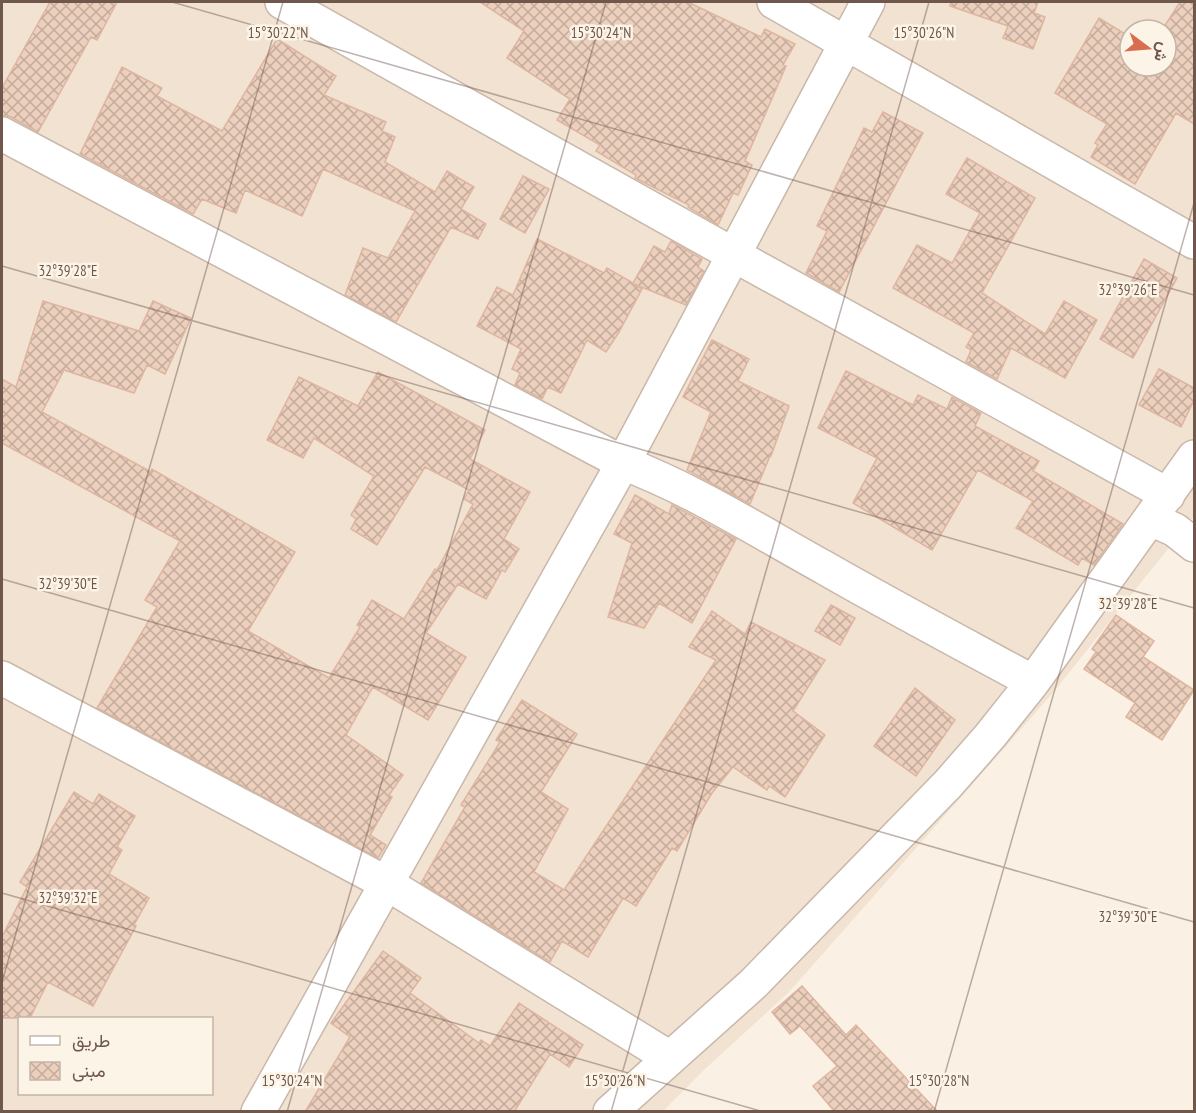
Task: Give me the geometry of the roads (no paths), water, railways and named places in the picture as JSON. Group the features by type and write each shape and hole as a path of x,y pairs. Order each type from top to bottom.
{"street":[{"path":"282,2 734,255 1160,507 1175,530 1194,545"},
{"path":"774,2 1194,242"},
{"path":"258,1112 623,463 868,2"},
{"path":"2,134 623,463 657,476 712,504 1033,682"},
{"path":"610,1112 753,984 948,784 1033,682 1194,458"},
{"path":"2,678 386,883 670,1058"}]}
